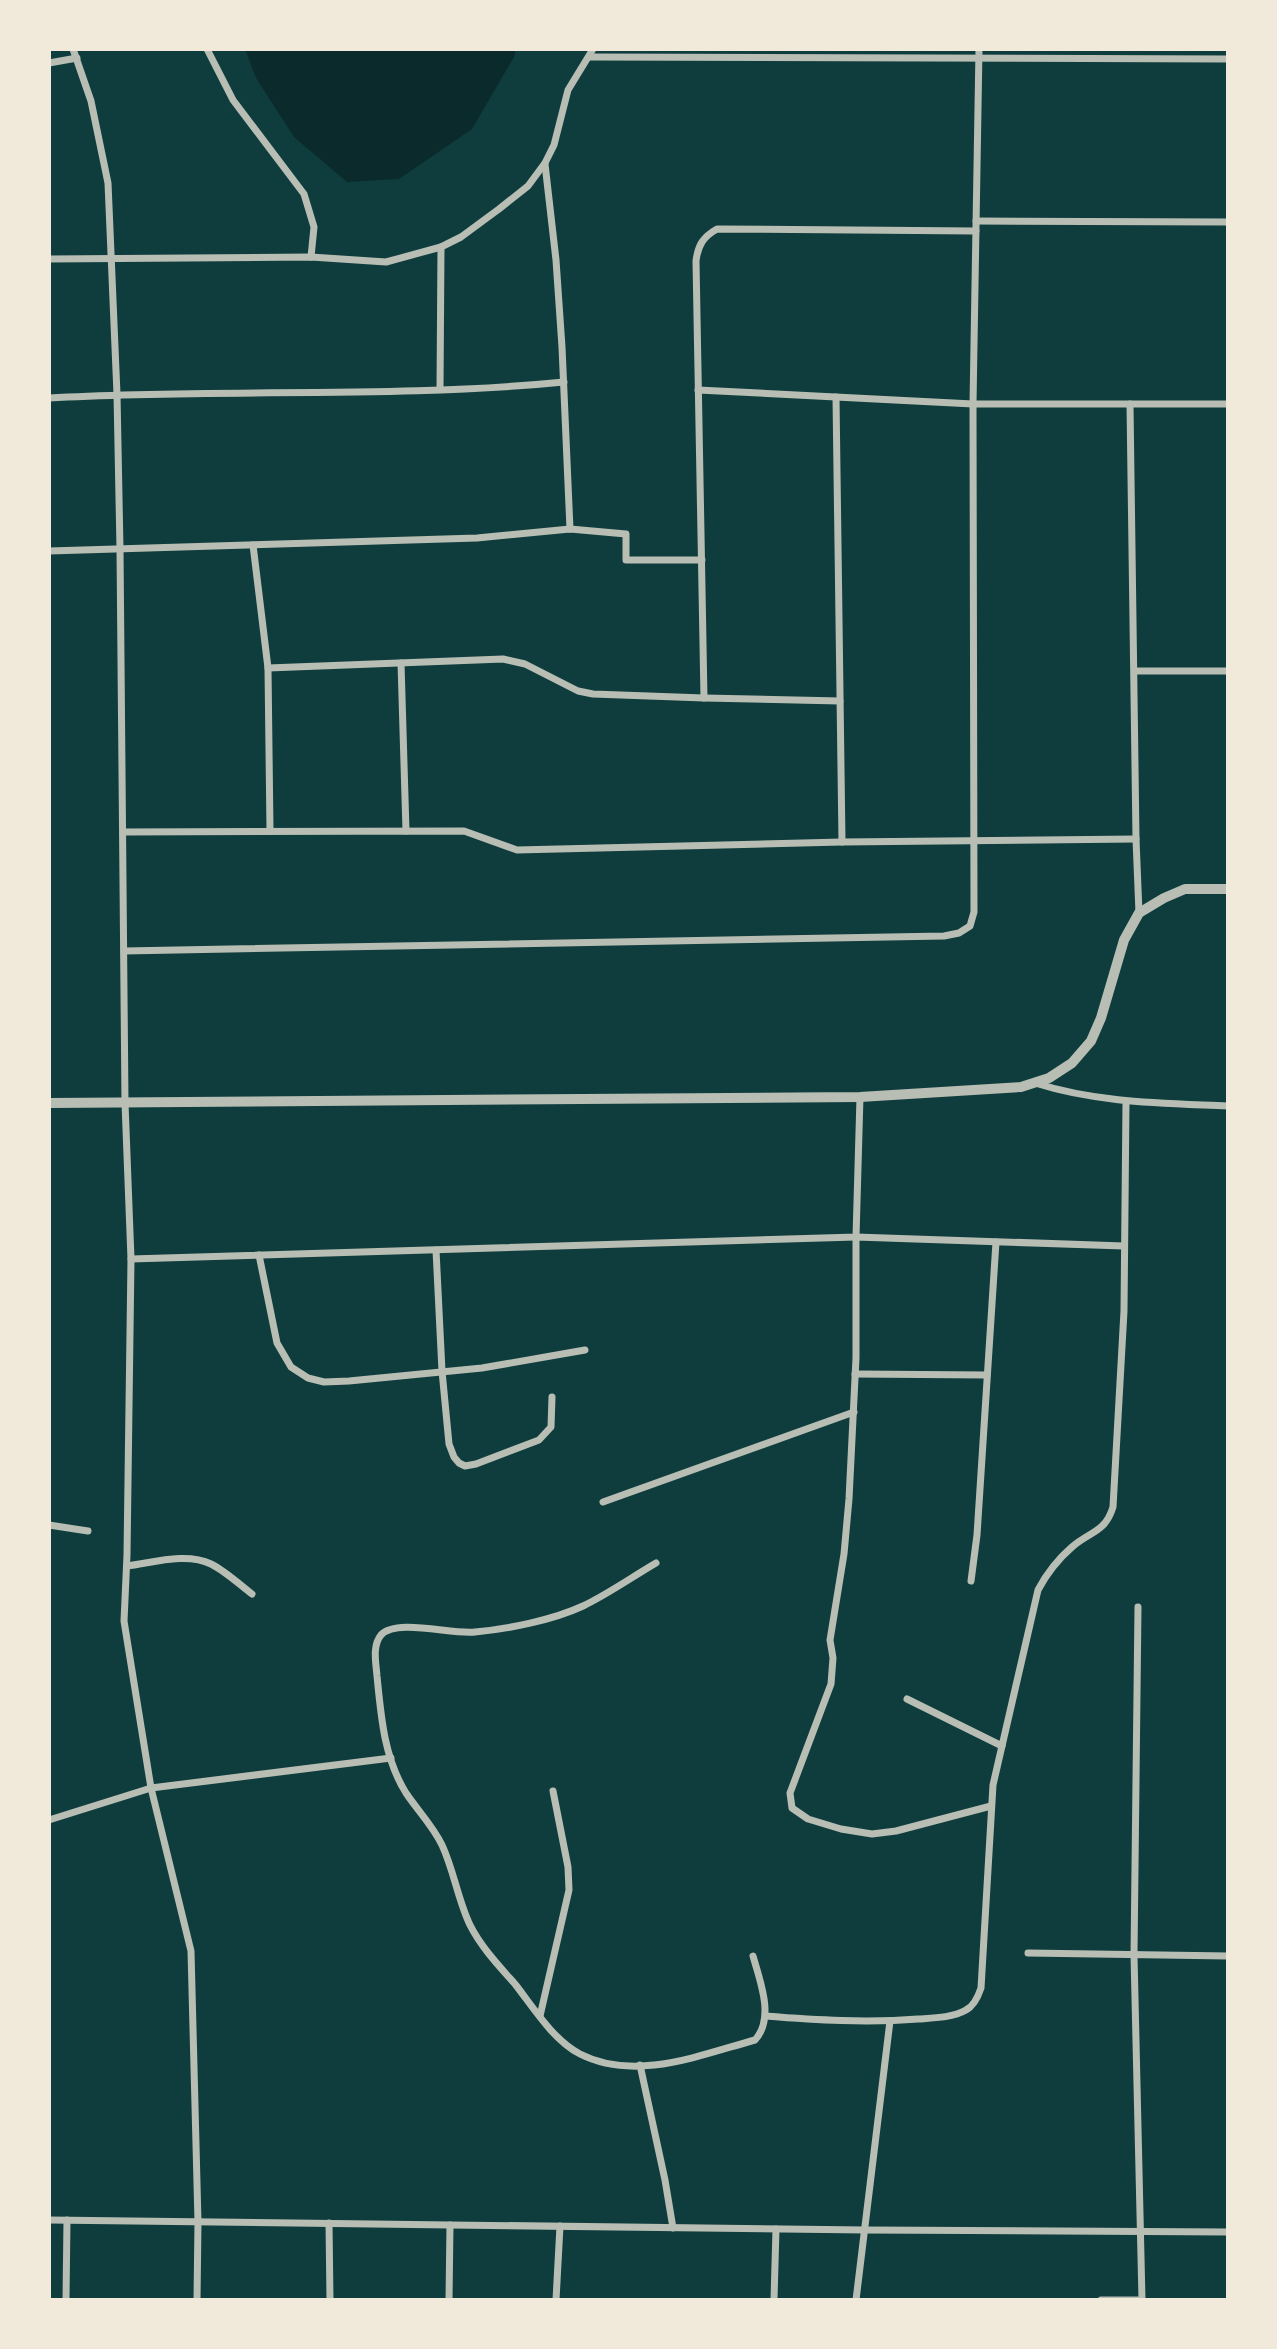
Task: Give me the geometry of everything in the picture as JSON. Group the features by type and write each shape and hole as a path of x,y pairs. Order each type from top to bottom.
{"street":[{"path":"73,49 91,101 106,170 117,394 125,1102 131,1259 124,1620 151,1788 191,1951 198,2222 197,2300"},
{"path":"207,49 233,100 304,194 312,213 314,227 311,257"},
{"path":"49,258 311,257 386,262 440,247 461,237 528,186 554,145 568,90 591,53 979,53 1228,59"},
{"path":"124,951 944,936 959,933 970,926 974,912 974,404 979,53"},
{"path":"49,63 76,58"},
{"path":"545,163 556,261 570,529"},
{"path":"976,221 1228,222"},
{"path":"705,698 696,261 698,246 706,235 717,229 976,231"},
{"path":"440,247 440,389"},
{"path":"49,398 117,394 499,388 564,382"},
{"path":"698,390 974,404 1228,404"},
{"path":"836,397 842,842"},
{"path":"1130,404 1139,913"},
{"path":"49,551 477,538 570,529 626,534 626,560 702,560"},
{"path":"253,545 268,668 270,831"},
{"path":"268,668 503,659 525,664 578,691 593,694 840,701"},
{"path":"401,663 406,831"},
{"path":"1135,671 1228,671"},
{"path":"123,832 464,831 517,850 842,842 1136,839"},
{"path":"49,1103 860,1097 1021,1087 1049,1078 1072,1063 1091,1041 1101,1018 1124,940 1139,913 1185,889 1228,889"},
{"path":"1034,1082 1068,1093 1126,1101 1228,1106"},
{"path":"860,1097 854,1412 844,1554 830,1640 833,1658 831,1684 790,1793 792,1808 808,1819 841,1829 872,1833 896,1830 991,1806"},
{"path":"765,2016 890,2021 934,2018 968,2009 981,1989 993,1785 1038,1590 1058,1559 1074,1545 1101,1529 1109,1520 1113,1507 1124,1311 1126,1101"},
{"path":"131,1259 856,1237 1124,1246"},
{"path":"971,1581 977,1535 996,1242"},
{"path":"436,1250 442,1371 449,1444 459,1464 493,1459 538,1440 546,1434 552,1421 552,1397"},
{"path":"259,1255 276,1343 290,1367 308,1378 337,1382 482,1368 585,1350"},
{"path":"855,1374 987,1375"},
{"path":"603,1502 854,1412"},
{"path":"49,1525 88,1531"},
{"path":"127,1566 201,1560 212,1564 252,1594"},
{"path":"656,1563 583,1606 550,1617 473,1633 399,1627 384,1633 375,1650 383,1733 405,1792 442,1844 472,1929 540,2016 578,2053 615,2065 671,2063 755,2040 764,2026 765,2016 761,1982 753,1956"},
{"path":"1101,2300 1142,2300 1134,1955 1138,1607"},
{"path":"907,1699 1002,1746"},
{"path":"49,1820 151,1788 391,1758"},
{"path":"540,2016 569,1890 568,1867 552,1791"},
{"path":"1028,1953 1228,1956"},
{"path":"856,2300 890,2021"},
{"path":"640,2065 673,2228"},
{"path":"49,2220 1228,2232"},
{"path":"66,2300 67,2220"},
{"path":"329,2224 330,2300"},
{"path":"449,2300 450,2225"},
{"path":"556,2300 560,2226"},
{"path":"774,2300 776,2229"}],"water":[{"path":"245,49 516,49 514,57 472,129 399,179 347,182 294,137 256,78"}]}
